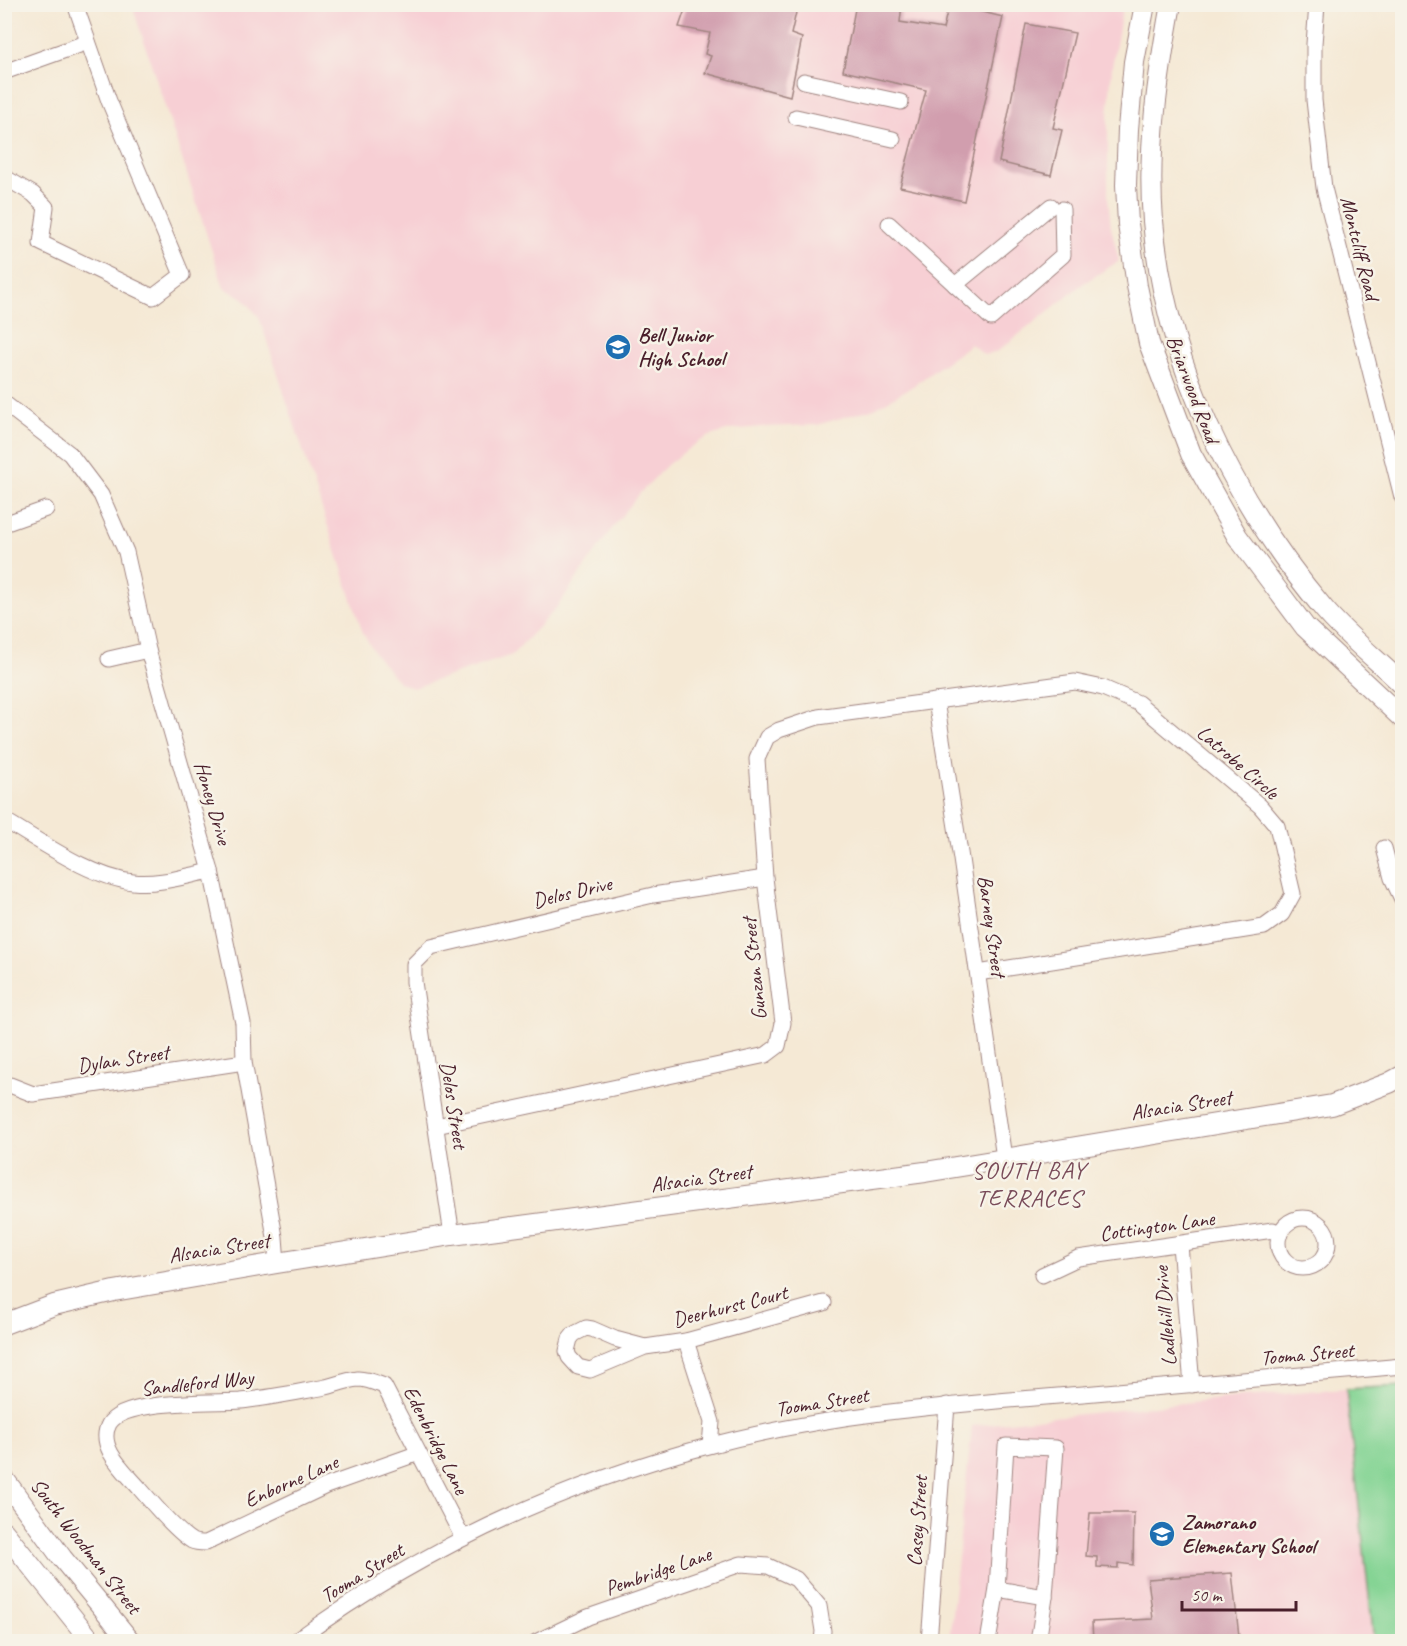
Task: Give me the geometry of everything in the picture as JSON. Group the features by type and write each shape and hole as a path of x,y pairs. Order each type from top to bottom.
{"main road":[{"name":"Briarwood Road","path":"1145,4 1134,62 1126,185 1128,224 1137,286 1149,344 1191,454 1231,526 1305,627 1402,718"},
{"name":"Briarwood Road","path":"1171,4 1160,66 1152,185 1154,221 1174,336 1215,443 1258,522 1325,610 1402,684"},
{"path":"1128,224 1140,228 1147,274 1164,289"},
{"name":"Alsacia Street","path":"4,1324 54,1305 114,1291 277,1263 452,1235 925,1172 1332,1104 1402,1076"},
{"name":"South Woodman Street","path":"4,1479 62,1558 130,1641"},
{"path":"4,1532 92,1641"}],"street":[{"path":"4,177 33,194 46,207 41,243 153,297 182,275 109,101 75,4"},
{"name":"Montcliff Road","path":"1317,4 1314,100 1324,188 1402,497"},
{"path":"4,72 88,42"},
{"path":"804,81 902,102"},
{"path":"796,117 893,139"},
{"path":"889,224 955,285 991,318 1063,255 1056,208 955,285"},
{"name":"Honey Drive","path":"4,403 70,454 101,495 126,552 148,650 210,871 243,1023 244,1062 275,1237 277,1263"},
{"path":"4,524 46,510"},
{"path":"109,659 148,650"},
{"name":"Latrobe Circle","path":"818,717 1076,682 1103,688 1138,703 1260,806 1277,826 1293,894 1282,914 1264,927 978,973"},
{"name":"Barney Street","path":"936,700 1004,1158"},
{"name":"Gunzan Street","path":"436,1126 766,1055 778,1047 783,1023 765,878 758,759 767,737 779,730 818,717"},
{"path":"4,820 88,869 132,882 160,882 210,871"},
{"path":"1384,848 1392,878 1402,899"},
{"name":"Delos Drive","path":"414,982 414,964 431,947 653,895 765,878"},
{"name":"Delos Street","path":"414,982 452,1235"},
{"name":"Dylan Street","path":"10,1085 33,1094 244,1062"},
{"name":"Cottington Lane","path":"1042,1275 1078,1258 1273,1230 1280,1234"},
{"name":"Ladlehill Drive","path":"1180,1245 1192,1385"},
{"name":"Deerhurst Court","path":"645,1347 686,1341 824,1303"},
{"path":"686,1341 712,1422 710,1445"},
{"name":"Tooma Street","path":"294,1641 383,1582 463,1538 511,1515 579,1487 710,1445 800,1426 947,1405 1402,1366"},
{"name":"Edenbridge Lane","path":"358,1379 384,1386 463,1538"},
{"name":"Sandleford Way","path":"183,1534 142,1491 110,1452 106,1431 117,1416 153,1406 188,1402 239,1401 358,1379"},
{"name":"Casey Street","path":"929,1641 947,1405"},
{"path":"988,1641 997,1589 1006,1446 1056,1448 1045,1597 1038,1641"},
{"name":"Enborne Lane","path":"183,1534 194,1542 206,1544 326,1486 419,1454"},
{"name":"Pembridge Lane","path":"536,1641 588,1617 741,1564 768,1566 796,1579 819,1606 823,1631 822,1641"},
{"path":"997,1589 1045,1597"}],"shaded area":[{"name":"Bell Junior High School","path":"132,5 1123,5 1112,67 1108,116 1108,197 1111,227 1119,261 1084,283 998,351 984,355 971,344 913,386 875,408 817,425 730,430 707,437 692,446 668,464 641,492 616,523 557,607 512,655 413,688 400,683 376,655 363,633 259,317 242,297 224,288"},
{"name":"Zamorano Elementary School","path":"1346,1389 1374,1641 949,1642 972,1426 1229,1398"}],"green space":[{"path":"1402,1386 1402,1641 1374,1641 1346,1389"}],"building":[{"path":"687,4 798,4 791,34 802,38 790,96 705,73 711,56 705,54 710,33 679,27"},
{"path":"856,4 902,4 900,22 943,29 949,4 1003,17 964,201 900,187 926,90 843,71"},
{"path":"1026,24 1075,33 1053,128 1062,130 1051,175 999,162"},
{"path":"1090,1513 1134,1513 1133,1565 1118,1563 1118,1568 1097,1567 1097,1557 1086,1556"},
{"path":"1232,1573 1239,1637 1183,1641 1093,1641 1092,1622 1153,1619 1148,1579"}],"place":[{"name":"Bell Junior High School","path":"618,347"},
{"name":"Zamorano Elementary School","path":"1162,1534"}],"district":[{"name":"SOUTH BAY TERRACES","path":"1029,1184"}]}
